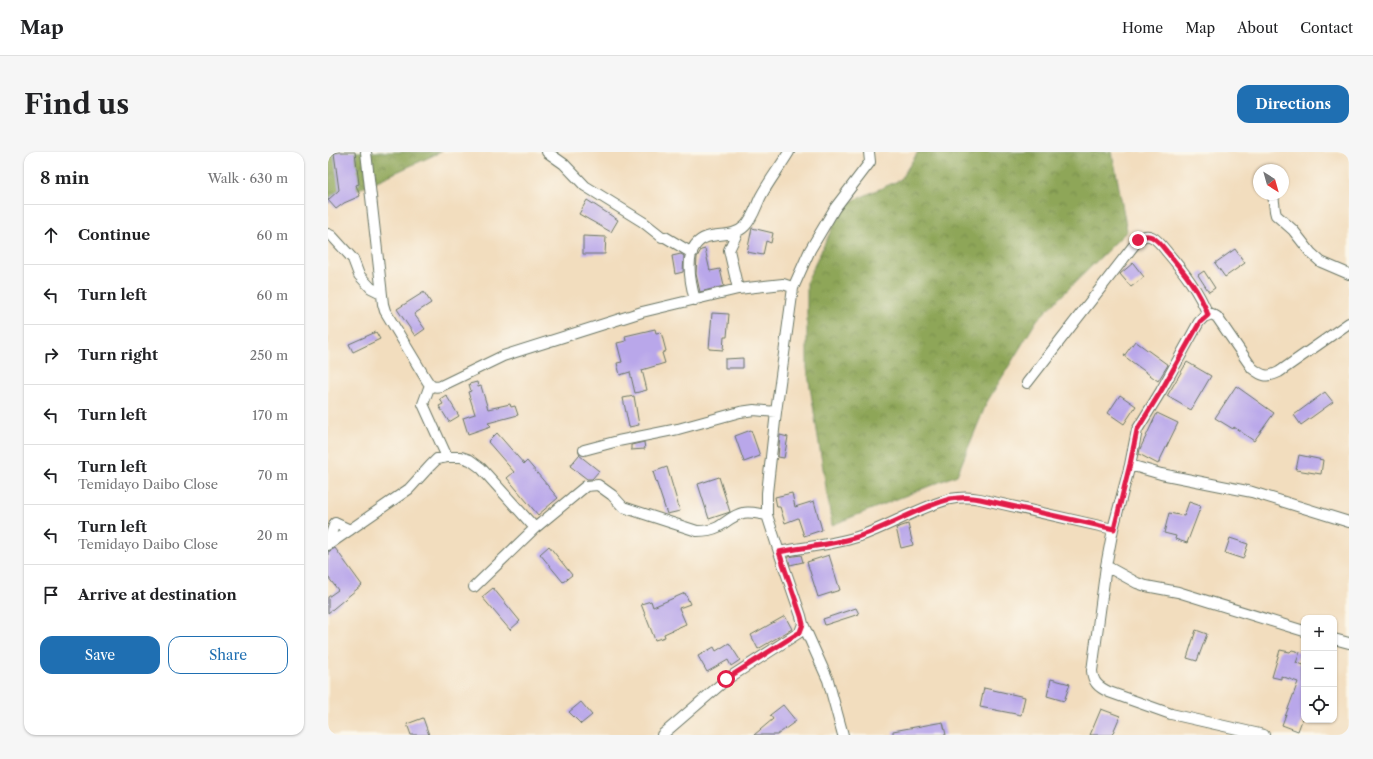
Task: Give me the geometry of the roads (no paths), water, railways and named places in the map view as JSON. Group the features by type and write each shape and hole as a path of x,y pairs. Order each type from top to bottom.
{"street":[{"path":"366,152 381,294 385,311 430,385 436,388 503,356 642,312 738,289 782,284 793,288"},
{"path":"547,152 564,164 586,186 643,222 662,237 665,237 692,253"},
{"path":"695,300 690,283 690,261 697,244 707,237 730,234 745,226 751,217 761,195 789,152"},
{"path":"844,735 828,680 803,624 767,515 776,412 793,288 810,250 835,208 870,162 869,152"},
{"path":"1273,200 1274,211 1276,215 1293,230 1311,253 1321,262 1349,274"},
{"path":"738,231 729,250 738,289"},
{"path":"328,234 332,236 353,259 359,275 371,288 381,294"},
{"path":"1027,383 1138,240 1144,236 1151,236 1158,241 1183,271 1204,304 1208,315"},
{"path":"1264,735 1171,714 1101,689 1093,678 1092,671 1106,566 1137,430 1200,322 1208,315 1212,314 1217,317 1252,368 1260,375 1266,376 1274,375 1279,372 1349,323"},
{"path":"430,385 423,404 447,457"},
{"path":"584,450 618,441 678,429 740,412 754,410 776,412"},
{"path":"328,545 409,489 437,459 447,457 461,457 470,460 481,468 535,528"},
{"path":"1130,464 1161,474 1252,492 1349,522"},
{"path":"474,587 535,528 586,486 598,486 612,495 623,507 697,531 718,527 734,516 743,512 767,515"},
{"path":"779,552 838,542 857,537 937,504 951,499 961,498 980,499 1114,529"},
{"path":"328,542 335,523 350,530"},
{"path":"1106,566 1137,583 1146,586 1178,592 1301,630"},
{"path":"662,735 726,679 800,632 803,624"},
{"path":"1337,640 1349,643"}]}
